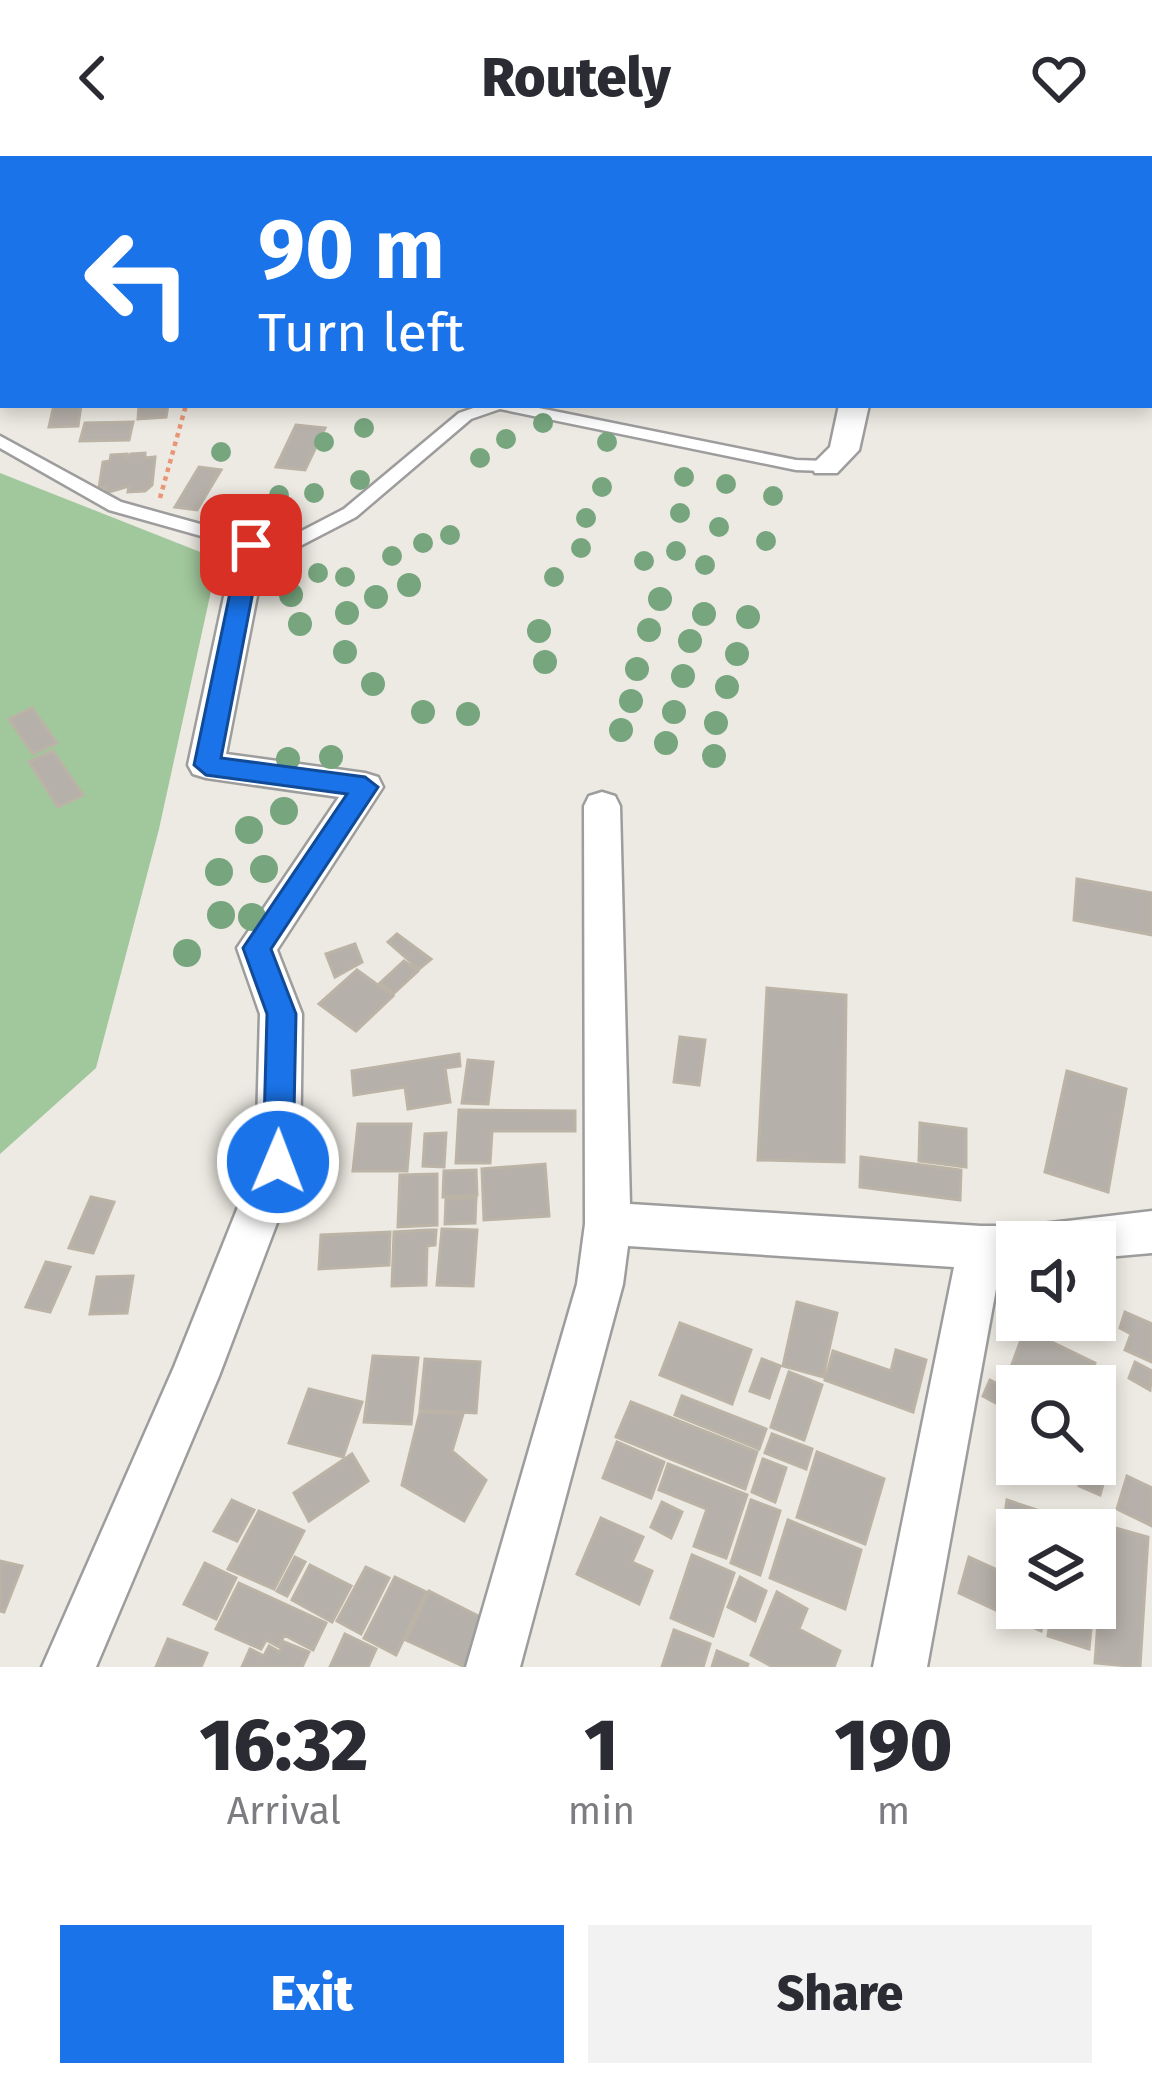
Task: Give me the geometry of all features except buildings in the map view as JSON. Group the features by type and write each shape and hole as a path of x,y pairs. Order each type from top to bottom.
{"street":[{"path":"826,466 844,450 853,408"},
{"path":"68,1667 195,1376 278,1162 281,1014 257,948 365,787 206,765 251,545"},
{"path":"493,1667 600,1284 608,1224 602,806"},
{"path":"608,1224 996,1245"},
{"path":"1116,1235 1152,1232"},
{"path":"900,1667 996,1258"}],"lane":[{"path":"0,441 115,506 251,545 294,542 350,513 465,416 490,408"},
{"path":"514,408 796,465 826,466"}],"path":[{"path":"153,518 185,408"}],"green space":[{"path":"0,473 218,559 159,829 96,1068 0,1154"}],"route":[{"path":"251,545 206,765 365,787 257,948 281,1014 278,1162"}]}
